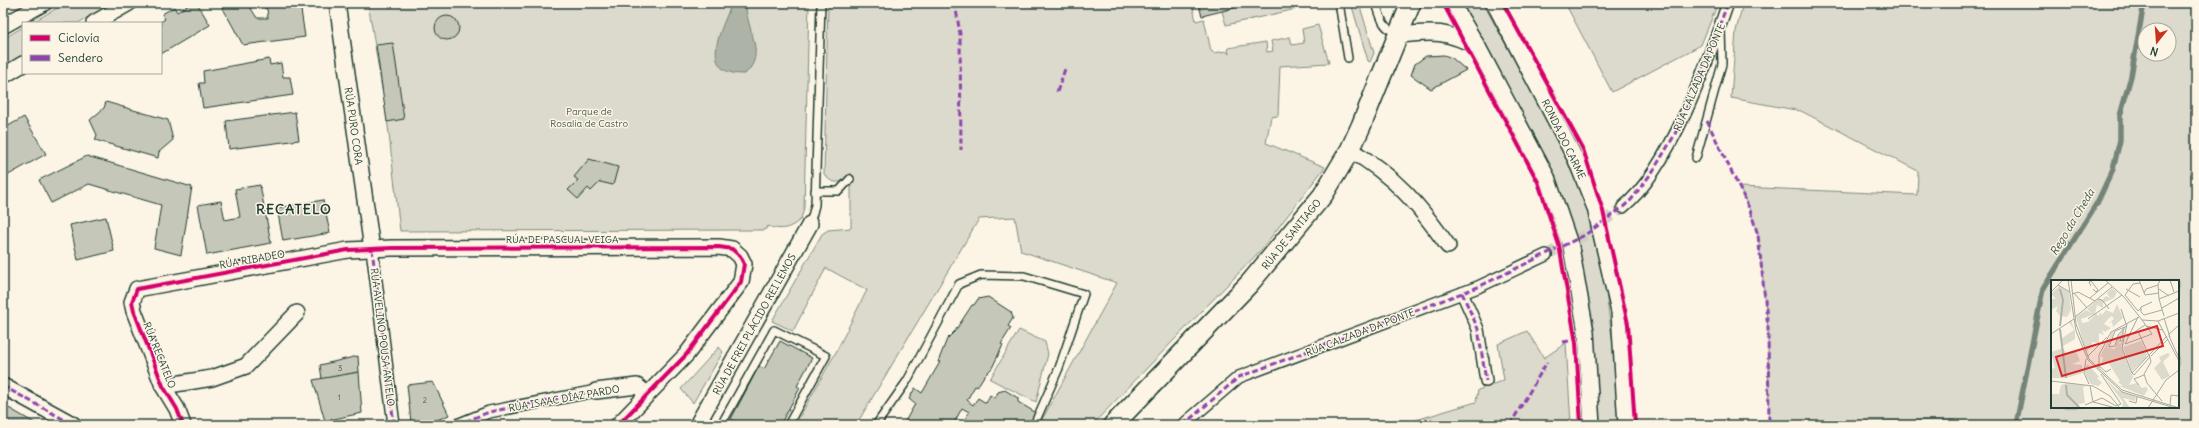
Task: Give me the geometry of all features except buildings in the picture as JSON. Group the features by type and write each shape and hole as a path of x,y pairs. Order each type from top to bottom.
{"street":[{"path":"3,26 44,3"},
{"path":"96,22 129,3"},
{"name":"RÚA PURO CORA","path":"337,3 372,250"},
{"name":"RÚA DE SANTIAGO","path":"1113,425 1275,255 1323,195 1350,150 1400,35 1411,3"},
{"path":"1452,3 1478,47 1547,177 1571,247 1586,332 1592,425"},
{"name":"RONDA DO CARME","path":"1494,3 1576,160 1595,208 1619,312 1626,425"},
{"name":"RÚA CALZADA DA PONTE","path":"1623,207 1631,200 1653,171 1674,136 1694,93 1728,3"},
{"path":"1400,35 1425,31 1443,33 1456,36 1478,47"},
{"path":"3,76 22,65"},
{"path":"1350,150 1377,167 1400,186 1424,213 1448,246"},
{"name":"RÚA DE FREI PLÁCIDO REI LEMOS","path":"698,425 810,224"},
{"name":"RÚA DE PASCUAL VEIGA","path":"372,250 392,248 719,246 732,249 740,256 744,264 741,282 686,355 647,394"},
{"name":"RÚA RIBADEO","path":"137,289 348,250 372,250"},
{"name":"RÚA AVELINO POUSA ANTELO","path":"372,250 394,425"},
{"name":"RÚA CALZADA DA PONTE","path":"1184,425 1239,377 1462,293 1546,255"},
{"name":"RÚA RECATELO","path":"137,289 132,302 134,311 163,386 177,409 183,425"},
{"path":"1462,293 1478,329 1486,381"},
{"path":"163,386 212,378 246,366 297,313"},
{"path":"3,386 74,425"},
{"name":"RÚA ISAAC DÍAZ PARDO","path":"457,425 488,412 596,391 637,386 647,394"},
{"path":"618,425 647,394"}],"lane":[{"path":"810,224 815,191 821,3"},
{"path":"1339,3 1348,58"},
{"path":"1376,3 1382,24 1387,29 1400,35"},
{"path":"1696,158 1722,64 1721,24"},
{"path":"815,191 839,191 850,179"},
{"path":"876,425 907,381 959,284 981,274 1024,276 1084,294 1059,368 1034,425"},
{"path":"721,425 774,330 826,356 788,425"}],"green space":[{"path":"66,3 113,3 80,22 33,22"},
{"name":"Parque de Rosalía de Castro","path":"368,3 809,3 804,208 801,219 789,227 781,229 768,226 765,230 400,231 388,126"},
{"path":"828,3 1192,3 1196,21 1204,19 1211,51 1214,53 1226,51 1229,54 1228,48 1266,42 1267,52 1273,51 1271,41 1290,37 1292,45 1304,43 1302,29 1318,25 1329,63 1280,66 1278,116 1271,117 1266,143 1325,167 1261,250 1092,425 1039,425 1117,283 1021,251 1015,217 979,219 856,425 795,425 836,352 867,290 826,268 793,331 772,321 822,234 828,230 851,228 851,173 848,177 838,182 834,182 827,178 824,174"},
{"path":"1254,3 1294,3 1296,9 1226,25 1222,11"},
{"path":"1351,3 1359,3 1374,53 1370,62 1368,61"},
{"path":"1460,3 1483,3 1559,142 1588,211 1606,293 1614,352 1620,425 1598,425 1573,231"},
{"path":"1565,3 1718,3 1701,45 1612,92"},
{"path":"1743,3 2196,3 2196,425 1959,425 1955,420 1769,423 1768,328 1758,235 1750,210 1739,187 1917,195 1918,171 1801,111 1731,98 1736,31"},
{"path":"22,28 22,56 3,67 3,39"},
{"path":"1019,330 1045,342 1048,354 1036,402 990,379"},
{"path":"1527,331 1544,358 1566,343 1571,425 1408,425 1409,422 1476,402 1478,390 1504,380 1498,344"},
{"path":"719,347 723,352 693,403 681,389"}],"shaded area":[{"path":"732,3 746,3 754,40 755,58 752,66 745,74 730,72 721,67 717,59 716,49"}],"waterway":[{"name":"Rego da Cheda","path":"2016,425 2043,289 2097,203 2113,169 2120,140 2120,116 2131,76 2144,3"}],"tunnel":[{"path":"1546,255 1585,235 1623,207"}],"marked path":[{"path":"955,3 960,34 961,150"},
{"path":"1183,425 1239,377 1478,287 1585,235 1623,207 1631,200 1653,171 1674,136 1693,93 1728,3"},
{"path":"1057,92 1065,69"},
{"path":"1707,121 1750,210 1758,235 1768,328 1769,425"},
{"path":"372,249 394,425"},
{"path":"1462,293 1478,329 1486,381"},
{"path":"1563,342 1569,341"},
{"path":"1510,425 1547,362"},
{"path":"3,386 74,425"},
{"path":"457,425 489,412 596,391"}],"cycle path":[{"path":"1443,3 1538,182 1559,245 1576,343 1581,425"},
{"path":"1503,3 1583,149 1603,211 1628,324 1635,425"},
{"path":"183,425 177,409 163,386 134,311 132,302 137,289 348,250 392,248 719,247 732,249 740,256 744,264 741,282 686,355 618,425"}],"district":[{"name":"RECATELO","path":"294,209"}]}
